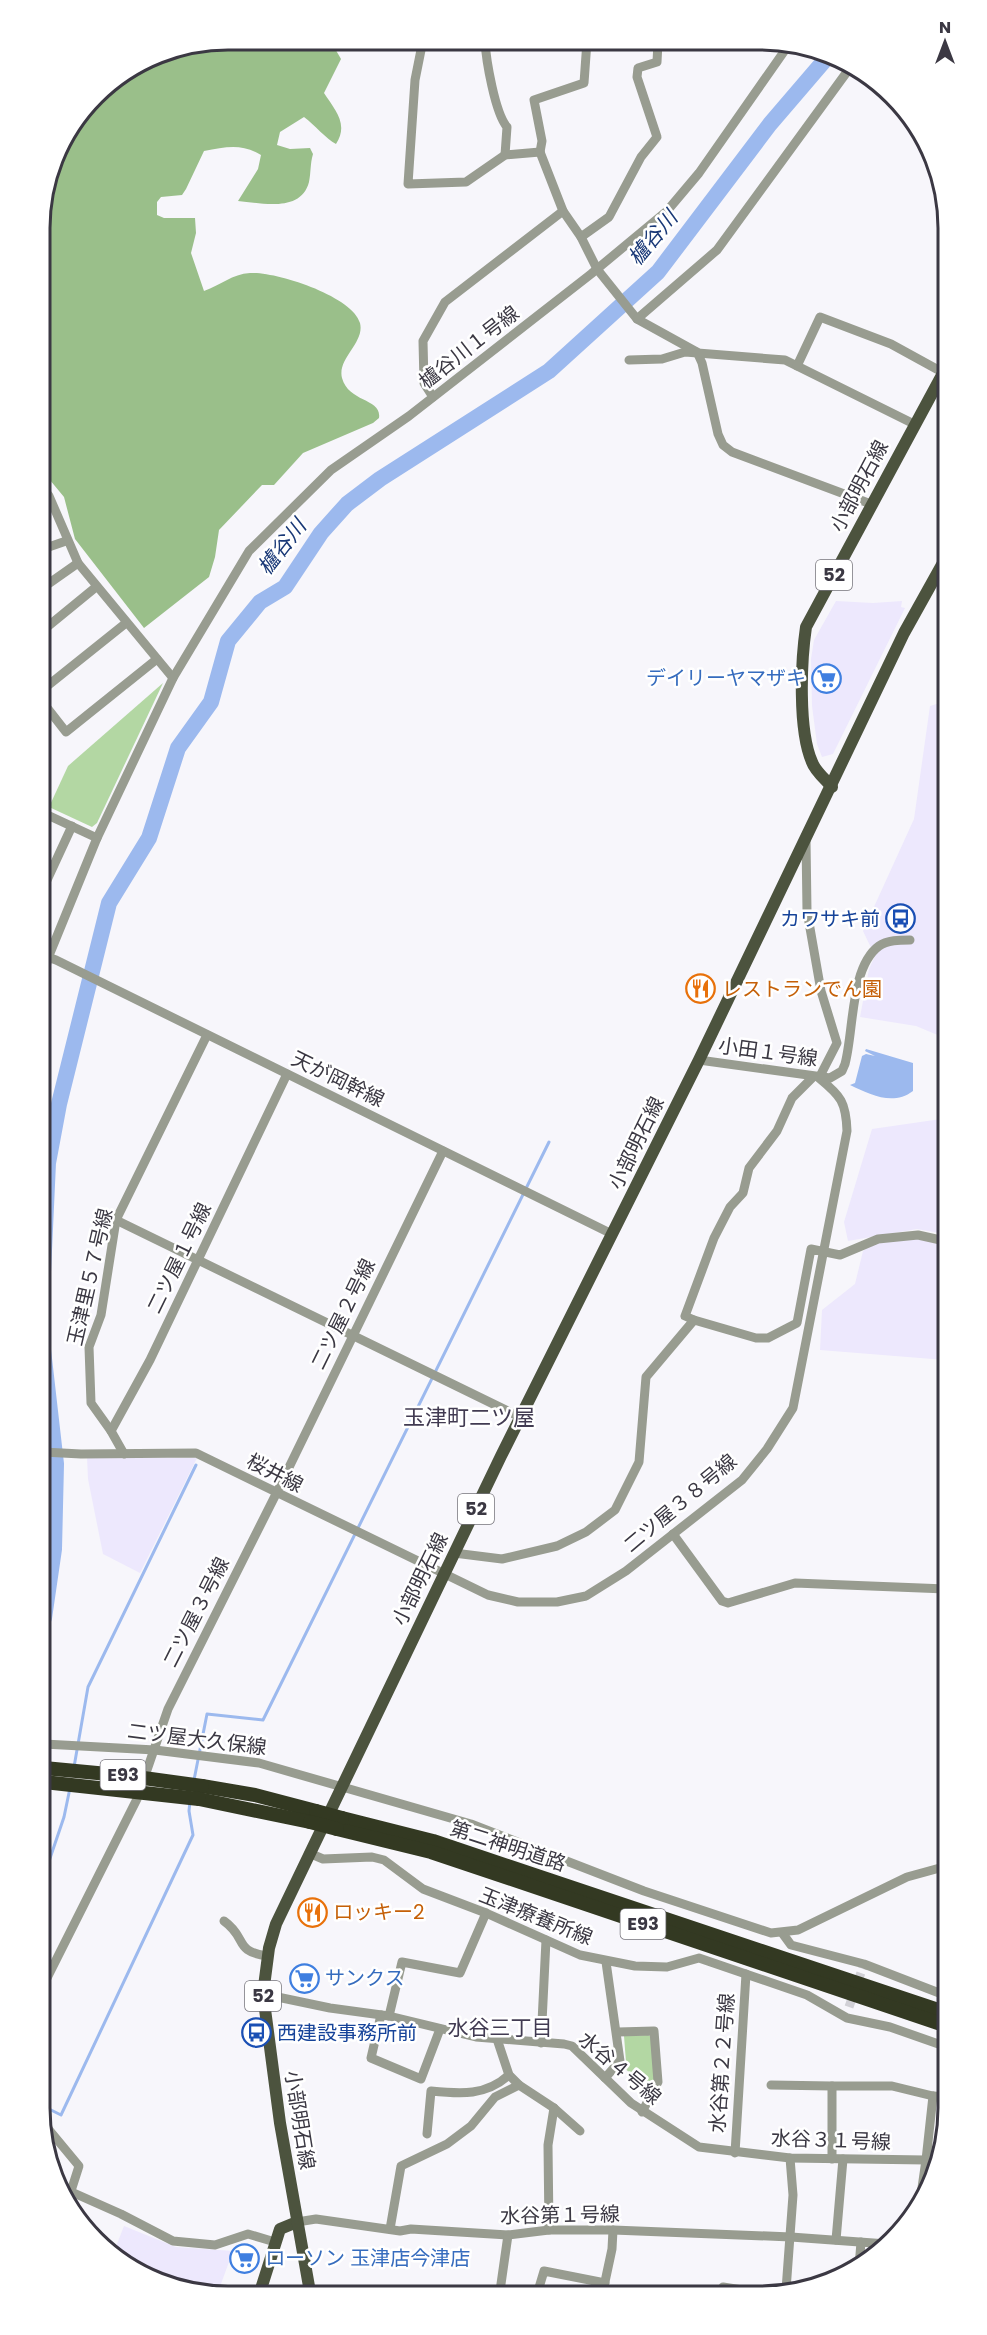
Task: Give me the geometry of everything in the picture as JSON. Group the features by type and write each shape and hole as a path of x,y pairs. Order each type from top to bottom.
{"highway":[{"name":"第二神明道路","path":"50,1769 129,1776 340,1823 434,1841 937,2010"},
{"name":"第二神明道路","path":"50,1782 200,1792"},
{"name":"第二神明道路","path":"340,1823 937,2023"}],"main road":[{"name":"小部明石線","path":"832,787 812,763 806,739 802,656 806,627 938,380"},
{"name":"小部明石線","path":"309,2286 278,2112 263,1994 267,1956 276,1924 443,1574 699,1060 904,633 938,572"},
{"path":"263,2286 280,2229 297,2222"}],"street":[{"path":"421,50 414,92 408,184 466,182 505,155 540,152"},
{"path":"486,50 499,118 507,127 505,155"},
{"path":"586,50 584,83 534,100 542,141 540,152 562,211 581,237 597,269 637,319 697,352 702,363 723,445 732,452 871,504"},
{"path":"581,237 609,217 641,157 657,137 637,77 638,68 657,62 658,50"},
{"name":"櫨谷川１号線","path":"50,955 97,838 173,678 249,550 330,470 433,397 597,269 667,211 699,173 782,51"},
{"path":"637,319 717,250 847,72"},
{"path":"433,397 424,383 423,341 445,302 562,211"},
{"path":"797,366 820,317 891,344 938,371"},
{"path":"629,360 662,359 685,352 697,352 784,360 914,424"},
{"path":"50,509 78,563 173,678"},
{"path":"50,547 66,541"},
{"path":"50,582 78,563"},
{"path":"50,624 96,586"},
{"path":"50,684 126,623"},
{"path":"50,712 66,732 157,659"},
{"path":"50,816 97,838"},
{"path":"50,875 72,826"},
{"path":"806,840 807,910 821,991 837,1043 816,1078 792,1098 777,1131 749,1168 743,1193 730,1207 714,1238 685,1316 756,1338 768,1338 797,1323 811,1249 840,1255 878,1239 918,1235 937,1239"},
{"name":"小田１号線","path":"699,1060 816,1078 830,1078 842,1071 845,1064 862,967 879,946 888,942 910,940"},
{"name":"天が岡幹線","path":"50,957 612,1234"},
{"name":"玉津里５７号線","path":"111,1431 91,1403 89,1347 101,1315 116,1220 207,1035"},
{"name":"二ツ屋１号線","path":"111,1431 150,1360 287,1074"},
{"name":"二ツ屋３８号線","path":"443,1574 488,1595 518,1602 557,1602 586,1596 626,1571 742,1480 767,1449 792,1408 847,1131 847,1109 838,1094 816,1078"},
{"name":"二ツ屋２号線","path":"276,1494 443,1151"},
{"path":"116,1220 520,1417"},
{"path":"454,1553 502,1559 557,1546 586,1532 615,1510 639,1462 646,1377 693,1320"},
{"path":"111,1431 124,1454"},
{"name":"桜井線","path":"50,1452 196,1453 443,1574"},
{"name":"二ツ屋３号線","path":"50,1972 137,1799 168,1709 276,1494"},
{"path":"673,1534 722,1601 728,1603 795,1583 937,1589"},
{"name":"二ツ屋大久保線","path":"50,1744 155,1750 259,1763 344,1785"},
{"path":"344,1785 471,1824 552,1857 715,1916 771,1933 783,1934 798,1930 907,1877 937,1869"},
{"name":"玉津療養所線","path":"309,1853 323,1859 372,1857 384,1860 423,1889 580,1955 606,1962 667,1967 699,1958 807,1995 848,2018 890,2027 937,2044"},
{"path":"440,2030 421,2079 371,2058 402,1962 460,1973 486,1914"},
{"path":"224,1921 233,1927 244,1949 250,1954 267,1956"},
{"path":"783,1934 791,1945 864,1964 937,1992"},
{"path":"541,2043 546,1940"},
{"path":"604,2078 620,2061 618,2032 606,1962"},
{"name":"水谷第２２号線","path":"735,2153 746,1974"},
{"name":"水谷４号線","path":"263,1994 385,2016 440,2030 497,2039 572,2046 642,2112 699,2147 735,2153"},
{"path":"848,2018 849,2007"},
{"path":"618,2032 654,2031 658,2082 642,2112"},
{"path":"497,2039 509,2075 519,2085 555,2108 580,2132"},
{"path":"427,2134 431,2091 467,2094 497,2086 509,2075"},
{"path":"390,2229 402,2166 447,2144 471,2126 495,2097 519,2085"},
{"path":"771,2085 892,2086 937,2096"},
{"path":"832,2086 832,2159"},
{"path":"924,2177 933,2096"},
{"path":"549,2229 548,2145 555,2108"},
{"path":"51,2133 79,2166 70,2191"},
{"name":"水谷３１号線","path":"735,2153 790,2158 929,2160"},
{"path":"787,2283 793,2195 790,2158"},
{"path":"836,2240 843,2159"},
{"path":"70,2191 173,2241 215,2245 248,2234 275,2241"},
{"name":"水谷第１号線","path":"297,2222 316,2219 390,2229 508,2235 549,2229 613,2230 791,2237 875,2243"},
{"path":"604,2286 612,2249 613,2230"},
{"path":"501,2286 508,2235"},
{"path":"860,2255 861,2242"},
{"path":"540,2286 544,2271 600,2286"}],"shaded area":[{"path":"836,601 873,603 902,601 901,607 905,608 833,754 822,757 817,744 812,706 811,659 814,640"},
{"path":"938,704 938,1035 916,1026 860,1017 869,969 875,956 863,931 914,819 930,706"},
{"path":"938,1120 937,1233 917,1229 848,1241 844,1222 872,1129"},
{"path":"921,1237 937,1240 937,1359 820,1350 822,1310 855,1284 863,1251 875,1243"},
{"path":"87,1457 197,1458 140,1573 103,1554 88,1479"},
{"path":"124,2226 176,2247 233,2251 220,2285 192,2282 170,2276 128,2256 116,2246"}],"green space":[{"path":"215,50 336,50 341,59 324,93 336,111 341,124 340,137 336,144 304,117 280,132 277,145 290,149 310,148 313,154 309,182 305,192 298,198 279,204 238,201 258,169 261,155 240,147 226,147 204,151 182,195 161,197 157,202 157,215 164,218 195,218 196,233 191,253 204,291 238,275 262,273 312,287 329,295 354,313 360,323 359,337 343,364 342,378 351,392 375,407 379,412 379,418 373,423 303,453 274,485 262,485 219,530 209,577 144,628 75,539 64,497 50,480 50,215 56,181 73,138 86,119 119,86 159,63 192,53"},
{"path":"163,683 97,823 92,827 50,807 68,766"},
{"path":"648,2035 652,2037 654,2079 650,2090 622,2066 626,2062 624,2036"}],"water":[{"path":"866,1049 913,1063 913,1091 898,1098 890,1098 874,1095 850,1085 855,1083 862,1056 866,1054 875,1056 865,1051"}],"waterway":[{"name":"櫨谷川","path":"50,1152 59,1104 109,903 149,838 178,748 211,702 228,641 260,602 285,587 321,533 347,504 380,479 549,371 658,272 770,124 824,61"},
{"path":"194,1780 207,1714 263,1720 549,1142"},
{"name":"櫨谷川","path":"50,1411 56,1464 54,1549 50,1577"},
{"path":"74,1767 88,1687 196,1465"},
{"path":"50,1858 64,1817 70,1788"},
{"path":"50,2110 61,2115 193,1835 189,1811 190,1801"}],"tunnel":[{"path":"849,2007 864,1964"}],"place":[{"name":"デイリーヤマザキ","path":"827,678"},
{"name":"カワサキ前","path":"901,919"},
{"name":"レストランでん園","path":"701,989"},
{"name":"ロッキー2","path":"312,1912"},
{"name":"サンクス","path":"304,1978"},
{"name":"西建設事務所前","path":"256,2033"},
{"name":"ローソン 玉津店今津店","path":"244,2258"}],"district":[{"name":"玉津町二ツ屋","path":"469,1417"},
{"name":"水谷三丁目","path":"500,2028"}]}
